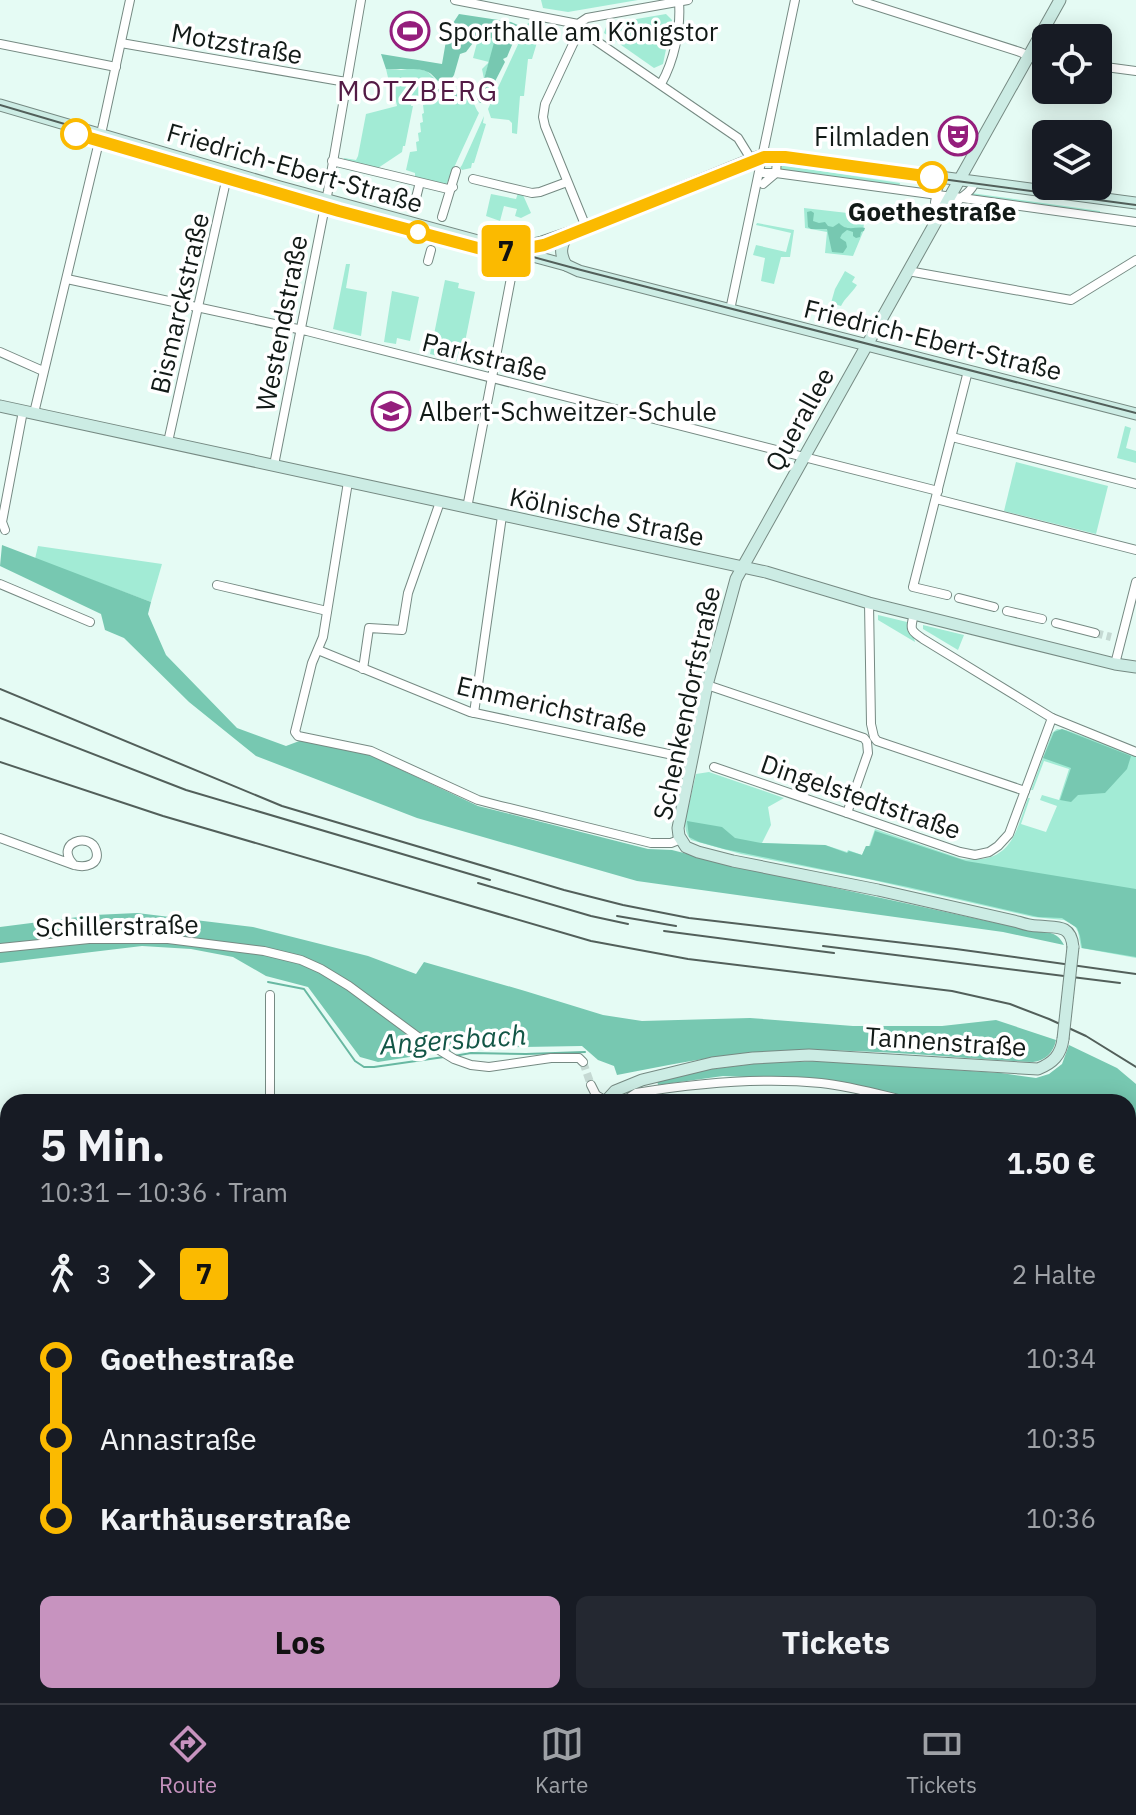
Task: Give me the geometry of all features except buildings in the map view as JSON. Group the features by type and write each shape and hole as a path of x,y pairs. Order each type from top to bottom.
{"main road":[{"name":"Querallee","path":"742,567 1060,0"},
{"name":"Friedrich-Ebert-Straße","path":"0,105 228,176 565,269 1136,414"},
{"name":"Friedrich-Ebert-Straße","path":"0,112 100,138"},
{"path":"512,253 785,156 1136,203"},
{"path":"512,253 586,227"},
{"path":"566,265 561,254 567,236"},
{"name":"Friedrich-Ebert-Straße","path":"512,253 566,265 579,271"},
{"name":"Kölnische Straße","path":"0,406 766,572 869,603 1136,667"},
{"name":"Schenkendorfstraße","path":"684,843 678,821 707,685 734,583 742,567"},
{"name":"Tannenstraße","path":"613,1094 642,1080 712,1063 763,1057 809,1055 1034,1069 1045,1066 1060,1052 1073,947 1069,934 1056,926 1039,927 733,861 684,843"}],"street":[{"path":"5,530 2,522 28,412 46,367 130,0"},
{"name":"Westendstraße","path":"274,465 361,0"},
{"path":"455,0 579,26 738,138 761,166 776,173 1136,222"},
{"path":"730,310 795,0"},
{"path":"857,0 1032,57"},
{"path":"586,227 545,126 543,113 579,26 587,18 683,1 669,69 661,84"},
{"name":"Motzstraße","path":"121,43 346,82"},
{"path":"0,44 116,67"},
{"path":"1112,68 1136,71"},
{"path":"761,166 763,184 776,173 777,159"},
{"path":"332,161 451,191"},
{"path":"442,217 456,171"},
{"name":"Bismarckstraße","path":"168,442 228,176"},
{"path":"473,179 532,193 567,182"},
{"path":"413,210 416,185 451,191"},
{"path":"945,197 970,193 973,186"},
{"path":"428,261 431,250"},
{"path":"467,508 512,253"},
{"path":"908,271 1071,300 1136,260"},
{"name":"Parkstraße","path":"67,279 300,330 492,378 803,457 1136,550"},
{"path":"0,352 43,371"},
{"path":"947,595 913,587 968,371"},
{"path":"952,437 1136,484"},
{"path":"318,650 323,637 348,482"},
{"path":"363,669 369,628 402,630 408,593 440,502"},
{"path":"474,713 502,516"},
{"path":"1115,664 1117,638 1136,582"},
{"path":"0,584 90,622"},
{"path":"217,585 327,611"},
{"path":"959,598 994,607"},
{"path":"869,603 871,724 877,741 1025,791 1052,718"},
{"path":"1007,611 1042,619"},
{"path":"914,614 912,632 1052,718 1136,752"},
{"path":"1056,623 1095,633"},
{"name":"Emmerichstraße","path":"318,650 474,713 692,759"},
{"name":"Tannenstraße","path":"318,650 308,670 295,732 298,736 371,751 478,800 651,843 684,843"},
{"path":"707,685 858,736 867,742 868,753 847,813"},
{"name":"Dingelstedtstraße","path":"714,767 969,854 994,850 1009,834 1025,791"},
{"path":"0,838 74,865"},
{"name":"Schillerstraße","path":"0,948 89,939 168,939 264,951 301,960 321,969 431,1045 471,1065 489,1067 551,1058 579,1058 583,1062"},
{"path":"270,995 270,1094"},
{"path":"634,1094 726,1081 820,1083 880,1094"},
{"path":"591,1085 596,1094"}],"green space":[{"path":"541,0 638,0 568,12 543,8"},
{"path":"459,14 520,26 484,103 477,99 476,90 484,79 495,39 479,35 466,52 460,54 450,81 438,81 429,73 419,70 386,69 381,54 442,64 447,35 459,37 462,31 453,23"},
{"path":"666,14 672,20 663,64 654,68 604,33 607,24"},
{"path":"528,23 542,26 532,59 528,59 524,96 520,96 517,134 512,133 509,120 491,118 488,109"},
{"path":"479,35 496,39 484,79 482,69 489,62 473,58"},
{"path":"386,69 427,71 434,78 433,88 423,86 440,99 457,95 453,88 466,89 472,94 479,113 446,185 415,177 415,173 406,170 410,152 417,151 425,99 412,99 402,152 378,168 343,160 356,160 358,156 366,114 397,106 393,88 397,84 390,86"},
{"path":"420,88 453,88 457,95 455,101 449,102 444,98 435,100 422,93"},
{"path":"484,116 483,123 486,124 474,163 471,168 462,170 460,168"},
{"path":"781,165 900,183 899,187 781,171"},
{"path":"518,193 523,195 531,213 521,218 515,216 517,209 504,206 500,221 486,216 491,194 516,199"},
{"path":"971,193 1100,211 1100,214 971,197"},
{"path":"804,208 865,215 863,232 853,256 825,253 827,232 805,228"},
{"path":"807,212 814,213 813,221 825,222 833,227 839,223 848,228 865,228 864,231 856,238 853,232 847,230 840,238 847,247 843,253 832,252 827,229 808,227"},
{"path":"757,223 794,230 790,257 781,257 774,284 761,281 765,258 753,255 756,245 786,252 791,233"},
{"path":"346,264 350,264 346,288 367,292 361,336 333,329"},
{"path":"845,271 855,277 852,282 857,285 841,306 831,303"},
{"path":"445,280 459,283 458,288 475,292 461,362 430,354"},
{"path":"392,291 419,297 410,341 397,338 396,344 384,342"},
{"path":"1125,426 1131,428 1126,448 1136,451 1136,463 1117,458"},
{"path":"1016,462 1108,486 1096,534 1004,511"},
{"path":"2,545 151,602 148,614 166,655 237,728 286,746 302,740 370,755 478,806 648,849 672,850 1051,933 1064,945 1003,932 637,881 417,818 256,756 189,702 124,638 105,630 101,614 0,566"},
{"path":"38,546 162,564 151,602 35,559"},
{"path":"878,615 907,622 907,630 915,642 878,620"},
{"path":"923,625 964,635 958,650 923,629"},
{"path":"1057,729 1136,755 1136,958 1081,948 1075,926 1064,920 1033,917 741,854 691,840 686,831 685,821 696,774 709,772 784,798 768,807 771,825 762,843 825,845 862,855 875,829 962,859 991,857 1001,852 1014,835 1028,798 1021,824 1046,832 1057,806 1040,800 1042,795 1059,800 1069,769 1044,761 1031,790 1052,733"},
{"path":"1062,729 1131,756 1127,769 1105,793 1078,795 1071,802 1060,800 1071,768 1043,758 1054,732"},
{"path":"687,821 722,827 735,838 761,843 825,845 862,855 866,846 870,846 875,831 966,861 1136,889 1136,957 1082,948 1077,928 1062,918 1038,917 699,842 689,837"},
{"path":"137,913 253,927 368,956 416,974 424,962 603,1015 642,1021 750,1018 853,1026 942,1026 996,1020 1056,1040 1048,1055 1033,1062 864,1051 763,1052 690,1061 617,1075 614,1066 598,1060 582,1046 467,1048 378,1062 360,1057 308,987 266,976 233,957 191,949 142,946 0,963 0,927"},
{"path":"1069,1045 1117,1068 1136,1084 1136,1094 891,1094 821,1080 723,1076 658,1085 657,1080 761,1063 819,1061 1036,1078 1049,1074 1062,1064"}],"waterway":[{"name":"Angersbach","path":"268,982 304,989 355,1061 364,1067 444,1057"},
{"name":"Angersbach","path":"454,1056 471,1053 585,1052"}],"tunnel":[{"path":"1095,633 1111,637"},
{"path":"583,1062 591,1085"}],"tram line":[{"path":"0,105 316,198 581,270 1136,413"},
{"name":"7","path":"76,134 489,251 513,251 544,245 764,157 785,157 932,177"},
{"path":"521,250 544,245 771,156 1136,205"}],"railway":[{"path":"0,689 282,806 623,905 689,918 956,949 1136,974"},
{"path":"0,718 186,790 490,880"},
{"path":"0,762 163,816 591,941 688,959 952,991 1010,1004 1086,1036 1136,1067"},
{"path":"478,883 628,924"},
{"path":"617,916 676,926"},
{"path":"664,931 834,953"},
{"path":"823,946 1120,983"}],"place":[{"name":"Sporthalle am Königstor","path":"410,31"},
{"name":"Filmladen","path":"958,136"},
{"name":"Goethestraße","path":"932,177"},
{"name":"Albert-Schweitzer-Schule","path":"391,411"}],"district":[{"name":"MOTZBERG","path":"418,90"}]}
